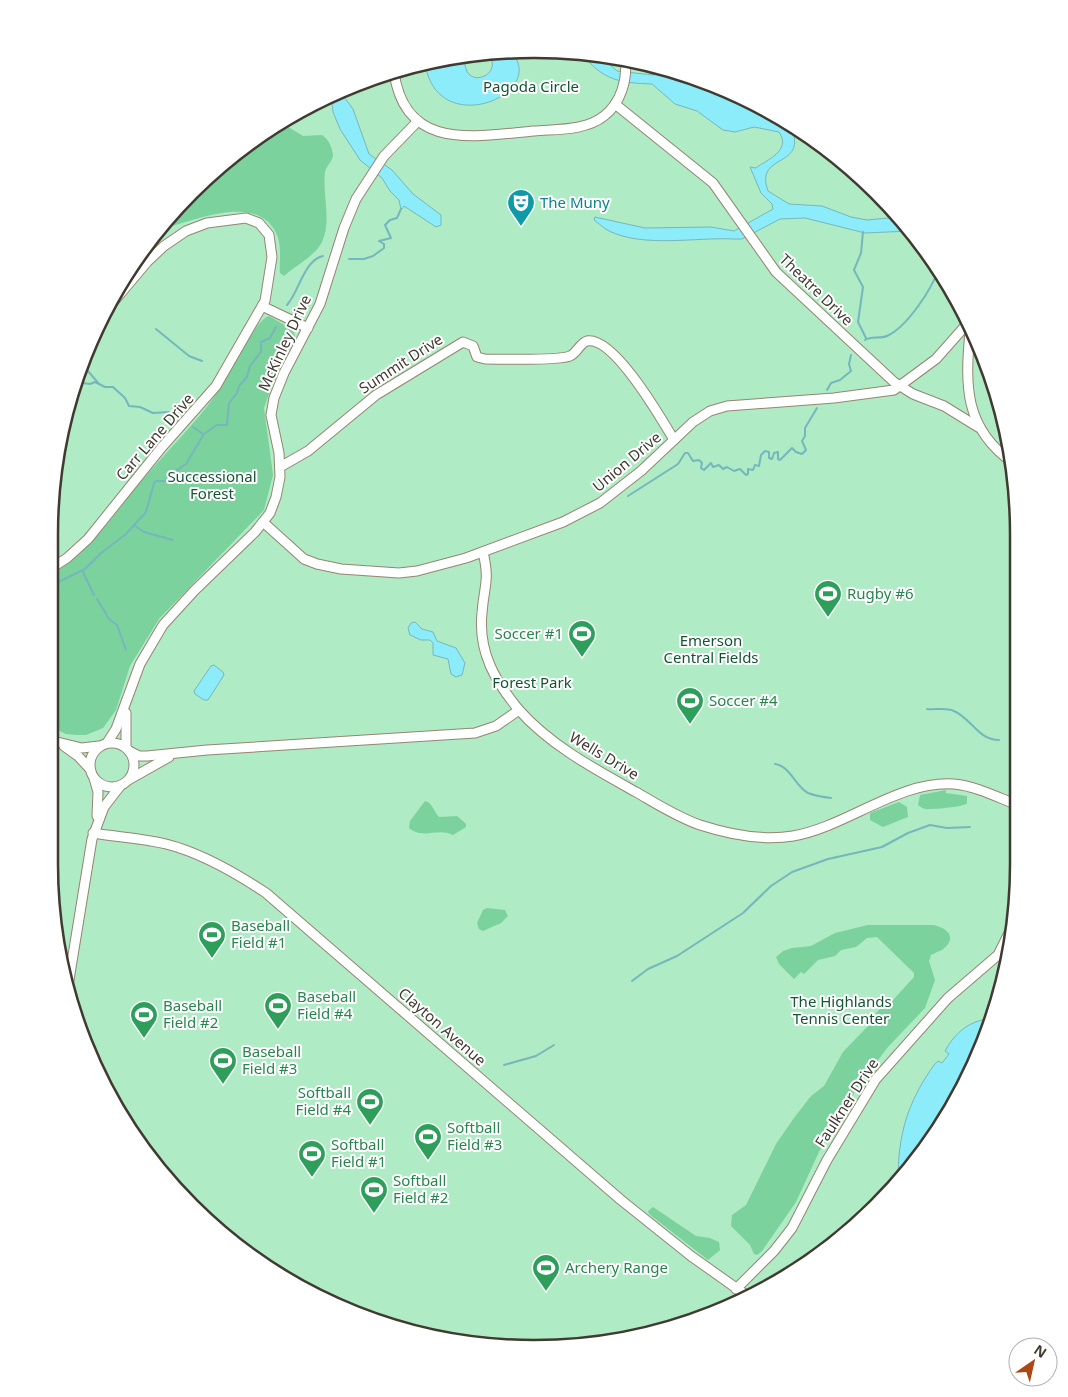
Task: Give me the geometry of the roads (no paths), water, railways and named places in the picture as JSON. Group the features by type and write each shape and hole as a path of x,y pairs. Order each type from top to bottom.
{"street":[{"path":"396,79 401,99 418,121 443,134 461,136 586,125 604,116 615,104 623,86 626,67"},
{"name":"Theatre Drive","path":"615,104 713,183 784,282 900,387 944,406 978,427"},
{"name":"McKinley Drive","path":"103,744 116,729 140,664 164,625 188,597 263,522 276,497 280,467 271,408 284,373 320,304 350,213 372,172 418,121"},
{"name":"Carr Lane Drive","path":"58,564 68,558 88,540 162,447 207,398 262,306 271,275 273,252 271,240 260,223 251,219 240,218 207,223 171,241 139,270 131,280"},
{"path":"262,306 308,328"},
{"name":"Union Drive","path":"263,522 304,559 317,564 361,572 399,573 483,552 588,510 625,485 701,416 718,408 882,393 900,387 936,359 963,328"},
{"name":"Summit Drive","path":"280,467 308,451 376,395 463,342 473,346 477,357 486,360 568,356 585,342 593,342 613,355 632,374 674,440"},
{"path":"970,342 968,382 978,427 1003,454"},
{"name":"Wells Drive","path":"483,552 488,582 482,612 483,645 491,672 519,710 547,736 610,778 678,816 726,832 777,838 794,836 814,830 893,798 938,785 974,788 1010,802"},
{"name":"McKinley Drive","path":"127,700 127,749"},
{"path":"58,742 82,748 113,742 143,757 207,750 475,733 496,726 519,710"},
{"path":"58,744 75,753 105,786 124,783 149,766 176,754"},
{"path":"97,821 98,798 92,773 91,757 103,744"},
{"path":"70,971 93,833 108,801 124,783 134,766 127,749"},
{"name":"Clayton Avenue","path":"93,833 139,839 179,848 228,870 266,894 621,1200 741,1292"},
{"name":"Faulkner Drive","path":"736,1289 774,1251 792,1228 827,1160 876,1079 948,998 998,955 1003,946"}],"water":[{"path":"514,59 519,67 516,81 505,94 488,102 468,105 449,101 434,87 428,70 466,63 468,73 473,77 479,78 485,76 492,67 492,60"},
{"path":"588,61 609,64 617,71 657,74 687,83 716,94 772,121 793,134 794,148 789,155 768,170 766,179 768,191 789,204 822,206 851,217 867,220 890,218 901,231 865,233 805,218 780,219 742,239 671,241 638,239 605,229 594,220 595,217 645,228 711,227 734,231 773,209 772,204 761,193 750,167 756,168 776,154 782,145 782,139 779,132 754,127 735,132 723,130 697,111 675,104 652,84 630,83 612,78 597,70"},
{"path":"344,97 353,109 369,154 392,170 413,194 441,215 441,225 436,227 404,206 401,210 399,200 390,191 382,178 360,160 340,129 333,112 332,103"},
{"path":"415,622 422,629 433,632 437,641 456,648 465,663 462,675 456,677 451,674 448,659 433,655 433,643 430,640 421,640 410,635 408,628 411,623"},
{"path":"214,665 224,675 208,700 204,700 195,694 194,691 211,666"},
{"path":"983,1020 961,1074 947,1101 930,1128 898,1170 902,1134 917,1093 934,1065 938,1061 942,1063 949,1054 945,1051 952,1040 970,1024"}],"waterway":[{"path":"349,259 364,259 373,256 384,248 384,244 379,241 391,238 385,225 390,220 397,218 401,209"},
{"path":"863,232 861,253 854,270 863,287 858,322 866,338"},
{"path":"287,305 306,270 316,259 323,256"},
{"path":"865,340 887,336 903,325 925,296 936,278"},
{"path":"58,582 85,569 101,553 126,534 146,512 154,483 156,481 165,481 171,474 186,464 204,434 217,425 227,425 229,403 247,377 250,366 261,352 261,342 270,338 276,327"},
{"path":"156,329 189,356 202,361"},
{"path":"827,390 831,383 840,380 851,371 849,364 851,355"},
{"path":"87,370 99,384"},
{"path":"82,383 90,384 95,382 105,387 113,387 125,398 129,406 140,407 153,413 168,412 181,418"},
{"path":"628,496 678,464 685,453 688,453 693,461 699,460 702,463 701,468 704,470 711,463 713,467 719,465 723,469 727,467 734,471 740,469 746,475 748,474 748,469 753,470 755,465 759,466 761,455 765,451 769,452 769,458 772,459 774,453 778,452 778,459 780,460 792,448 802,454 806,450 802,441 805,436 805,428 817,408"},
{"path":"193,427 203,434"},
{"path":"134,525 144,532 173,540"},
{"path":"82,570 94,595"},
{"path":"97,599 109,619 117,625 126,650"},
{"path":"927,709 954,711 986,737 999,740"},
{"path":"775,764 789,772 808,793 831,798"},
{"path":"632,981 648,969 677,956 743,913 771,886 792,872 828,859 882,847 908,833 930,825 947,828 970,827"},
{"path":"504,1065 536,1056 554,1045"}],"place":[{"name":"The Muny","path":"521,227"},
{"name":"Rugby #6","path":"828,618"},
{"name":"Soccer #1","path":"582,658"},
{"name":"Soccer #4","path":"690,725"},
{"name":"Baseball Field #1","path":"212,959"},
{"name":"Baseball Field #4","path":"278,1030"},
{"name":"Baseball Field #2","path":"144,1039"},
{"name":"Baseball Field #3","path":"223,1085"},
{"name":"Softball Field #4","path":"370,1126"},
{"name":"Softball Field #3","path":"428,1161"},
{"name":"Softball Field #1","path":"312,1178"},
{"name":"Softball Field #2","path":"374,1214"},
{"name":"Archery Range","path":"546,1292"}],"park label":[{"name":"Pagoda Circle","path":"531,87"},
{"name":"Successional Forest","path":"212,486"},
{"name":"Emerson Central Fields","path":"711,650"},
{"name":"Forest Park","path":"532,683"},
{"name":"The Highlands Tennis Center","path":"841,1010"}]}
